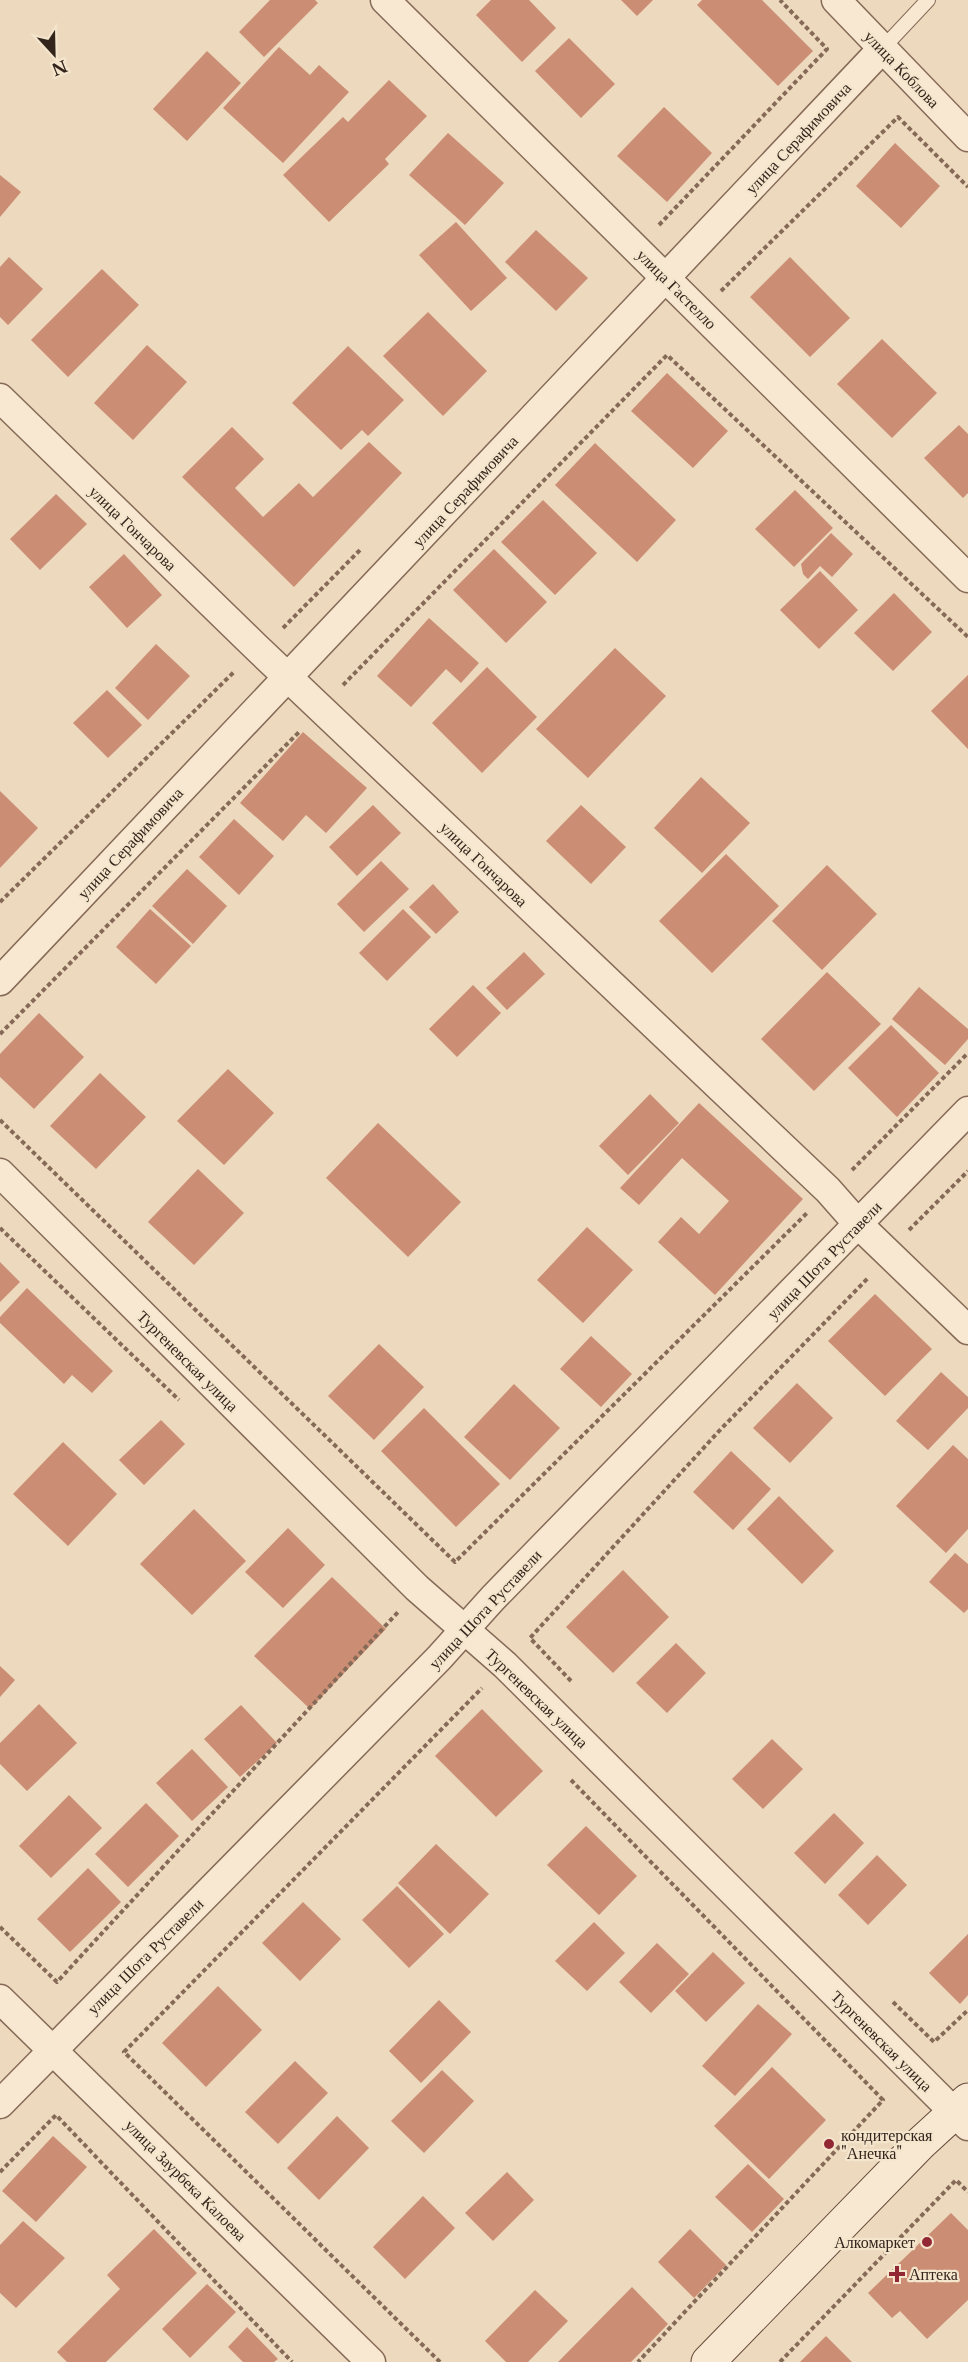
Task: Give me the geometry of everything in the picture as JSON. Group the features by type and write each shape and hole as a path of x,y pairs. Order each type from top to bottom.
{"main road":[{"path":"708,2362 921,2143 964,2113"}],"street":[{"name":"улица Гастелло","path":"385,0 968,578"},
{"name":"улица Коблова","path":"844,3 882,48 968,137"},
{"name":"улица Серафимовича","path":"0,981 882,48"},
{"name":"улица Гончарова","path":"0,398 288,677 819,1181 858,1224 968,1330"},
{"name":"улица Шота Руставели","path":"0,2104 430,1667 464,1628 968,1111"},
{"name":"Тургеневская улица","path":"0,1173 417,1588 513,1673 964,2113"},
{"name":"улица Заурбека Калоева","path":"0,1999 371,2362"}],"lane":[{"name":"улица Серафимовича","path":"882,48 928,0"}],"path":[{"path":"657,227 826,49 780,0"},
{"path":"720,292 898,117 968,187"},
{"path":"341,687 667,355 968,637"},
{"path":"281,630 365,544"},
{"path":"0,902 243,664"},
{"path":"0,1034 306,724"},
{"path":"846,1175 968,1053"},
{"path":"0,1120 455,1562 813,1207"},
{"path":"905,1234 968,1171"},
{"path":"0,1228 186,1408"},
{"path":"578,1689 530,1638 720,1430 841,1308"},
{"path":"0,1927 57,1982 398,1612 390,1604"},
{"path":"440,2362 124,2052 480,1687 488,1695"},
{"path":"562,1771 883,2100 638,2362"},
{"path":"934,2042 968,2010"},
{"path":"0,2172 56,2115 292,2362"},
{"path":"780,2362 956,2180 968,2192"}],"building":[{"path":"270,0 315,0 318,3 264,57 239,32"},
{"path":"491,0 529,0 556,28 522,62 476,15"},
{"path":"621,0 653,0 637,16"},
{"path":"702,0 762,0 813,51 778,86 697,5"},
{"path":"569,38 615,84 581,118 535,71"},
{"path":"279,47 310,75 319,65 349,92 283,163 223,108"},
{"path":"207,51 241,83 187,141 153,109"},
{"path":"389,80 427,116 385,159 389,164 329,222 283,175 343,117 348,122"},
{"path":"664,107 712,153 667,202 617,156"},
{"path":"448,133 504,183 465,225 409,175"},
{"path":"895,143 940,186 901,228 856,186"},
{"path":"0,175 21,192 0,217"},
{"path":"456,222 507,278 471,311 419,255"},
{"path":"536,230 588,278 556,311 505,262"},
{"path":"9,257 43,289 8,325 0,317 0,267"},
{"path":"790,257 850,318 810,357 750,297"},
{"path":"102,269 139,305 68,377 31,340"},
{"path":"428,312 487,371 443,416 383,356"},
{"path":"882,339 937,393 892,438 837,384"},
{"path":"147,345 187,382 133,440 94,403"},
{"path":"348,346 404,400 368,436 362,430 341,450 292,403"},
{"path":"667,373 728,431 693,468 631,411"},
{"path":"959,425 968,434 968,493 963,498 924,458"},
{"path":"232,427 264,459 235,488 263,517 299,483 313,497 369,442 402,473 294,587 182,477"},
{"path":"595,443 676,520 637,562 555,485"},
{"path":"795,490 833,528 794,567 755,529"},
{"path":"56,494 87,524 40,570 10,539"},
{"path":"543,500 597,553 555,595 501,542"},
{"path":"831,533 853,554 832,577 820,566 808,579 803,574 801,564"},
{"path":"494,549 547,602 506,643 453,590"},
{"path":"124,554 162,595 127,628 89,587"},
{"path":"820,571 858,610 819,649 780,610"},
{"path":"894,593 932,632 893,671 854,633"},
{"path":"429,618 479,663 461,683 446,669 411,707 377,676"},
{"path":"156,644 190,676 148,720 115,688"},
{"path":"615,648 666,696 588,778 536,729"},
{"path":"487,667 537,717 482,773 432,723"},
{"path":"968,675 968,749 931,711"},
{"path":"107,690 142,725 108,758 73,723"},
{"path":"303,732 367,788 326,833 306,815 283,841 240,803"},
{"path":"701,777 750,823 702,873 654,828"},
{"path":"0,791 38,828 0,868"},
{"path":"373,805 401,833 357,876 329,847"},
{"path":"581,805 626,847 591,884 546,841"},
{"path":"234,819 274,856 239,895 199,857"},
{"path":"726,854 779,906 712,973 659,921"},
{"path":"381,861 409,889 364,932 337,904"},
{"path":"827,865 877,914 822,970 772,921"},
{"path":"187,869 227,906 193,944 152,906"},
{"path":"433,884 459,912 436,934 409,907"},
{"path":"150,909 191,946 156,984 116,947"},
{"path":"403,909 431,937 387,981 359,953"},
{"path":"524,952 545,974 507,1010 486,988"},
{"path":"827,972 881,1024 814,1091 761,1039"},
{"path":"473,985 501,1013 457,1057 429,1029"},
{"path":"919,987 968,1029 968,1039 945,1065 892,1019"},
{"path":"39,1013 84,1057 34,1109 0,1077 0,1054"},
{"path":"891,1025 939,1073 897,1117 848,1068"},
{"path":"228,1069 274,1113 224,1165 177,1121"},
{"path":"100,1073 146,1117 96,1169 50,1126"},
{"path":"650,1094 679,1123 628,1175 599,1146"},
{"path":"699,1103 803,1199 715,1295 658,1242 681,1217 699,1234 729,1201 682,1158 639,1205 620,1188"},
{"path":"378,1123 461,1202 408,1257 326,1178"},
{"path":"198,1169 244,1213 194,1265 148,1222"},
{"path":"587,1227 633,1270 583,1323 537,1280"},
{"path":"0,1262 20,1282 0,1302"},
{"path":"27,1288 113,1371 92,1393 72,1375 64,1384 0,1323 0,1317"},
{"path":"875,1294 932,1349 885,1396 828,1341"},
{"path":"591,1336 632,1374 601,1407 560,1369"},
{"path":"379,1344 424,1387 374,1440 328,1396"},
{"path":"941,1372 968,1397 968,1408 928,1450 896,1421"},
{"path":"797,1383 833,1418 790,1463 753,1428"},
{"path":"514,1384 560,1428 510,1480 464,1437"},
{"path":"424,1408 500,1484 456,1527 381,1451"},
{"path":"161,1420 185,1444 144,1485 119,1460"},
{"path":"63,1442 117,1494 68,1546 13,1494"},
{"path":"953,1445 968,1459 968,1529 946,1553 896,1506"},
{"path":"731,1451 771,1489 733,1530 693,1492"},
{"path":"779,1496 834,1551 802,1584 747,1529"},
{"path":"194,1509 246,1561 192,1615 140,1564"},
{"path":"288,1528 325,1565 283,1608 245,1572"},
{"path":"955,1553 968,1564 968,1609 964,1613 929,1582"},
{"path":"623,1570 669,1617 613,1673 566,1627"},
{"path":"332,1577 386,1629 310,1709 254,1656"},
{"path":"676,1643 706,1673 667,1713 636,1683"},
{"path":"0,1666 15,1680 0,1697"},
{"path":"39,1704 77,1743 27,1791 0,1764 0,1743"},
{"path":"241,1705 277,1743 240,1777 204,1739"},
{"path":"482,1709 543,1771 496,1817 435,1756"},
{"path":"772,1739 803,1769 763,1809 732,1779"},
{"path":"192,1749 228,1787 192,1821 156,1783"},
{"path":"69,1795 102,1828 51,1878 19,1846"},
{"path":"146,1803 179,1836 128,1887 95,1854"},
{"path":"834,1813 864,1843 825,1884 794,1853"},
{"path":"586,1826 637,1876 599,1915 547,1865"},
{"path":"436,1844 489,1894 450,1934 398,1883"},
{"path":"877,1855 907,1885 868,1925 838,1895"},
{"path":"88,1868 121,1902 70,1952 37,1919"},
{"path":"397,1886 444,1934 409,1968 362,1920"},
{"path":"303,1902 341,1939 300,1981 262,1943"},
{"path":"594,1922 625,1953 587,1991 555,1961"},
{"path":"968,1934 968,1995 960,2004 929,1973"},
{"path":"657,1943 689,1974 651,2013 619,1982"},
{"path":"713,1952 745,1983 706,2022 675,1991"},
{"path":"218,1986 262,2030 206,2087 162,2043"},
{"path":"439,2000 471,2032 421,2083 389,2051"},
{"path":"758,2004 792,2034 735,2096 702,2066"},
{"path":"295,2061 328,2093 278,2144 245,2112"},
{"path":"772,2067 826,2120 769,2179 714,2126"},
{"path":"442,2070 474,2101 424,2153 391,2121"},
{"path":"337,2116 369,2148 319,2200 287,2168"},
{"path":"53,2136 87,2167 36,2222 2,2191"},
{"path":"748,2164 784,2199 752,2232 715,2197"},
{"path":"507,2172 534,2200 493,2241 465,2213"},
{"path":"423,2196 455,2228 405,2279 373,2247"},
{"path":"951,2213 968,2230 968,2300 927,2339 900,2311 892,2318 868,2293"},
{"path":"23,2221 65,2258 16,2308 0,2293 0,2245"},
{"path":"154,2229 197,2273 106,2362 67,2362 57,2352 120,2289 107,2275"},
{"path":"690,2229 726,2265 694,2298 658,2262"},
{"path":"207,2284 236,2312 190,2358 162,2329"},
{"path":"632,2287 668,2324 642,2351 631,2362 558,2362"},
{"path":"535,2290 568,2321 528,2362 506,2362 485,2341"},
{"path":"247,2327 278,2359 274,2362 243,2362 228,2347"},
{"path":"826,2336 852,2362 800,2362"}],"place":[{"name":"кондитерская \"Анечка\"","path":"829,2144"},
{"name":"Алкомаркет","path":"927,2242"},
{"name":"Аптека","path":"897,2274"}]}
